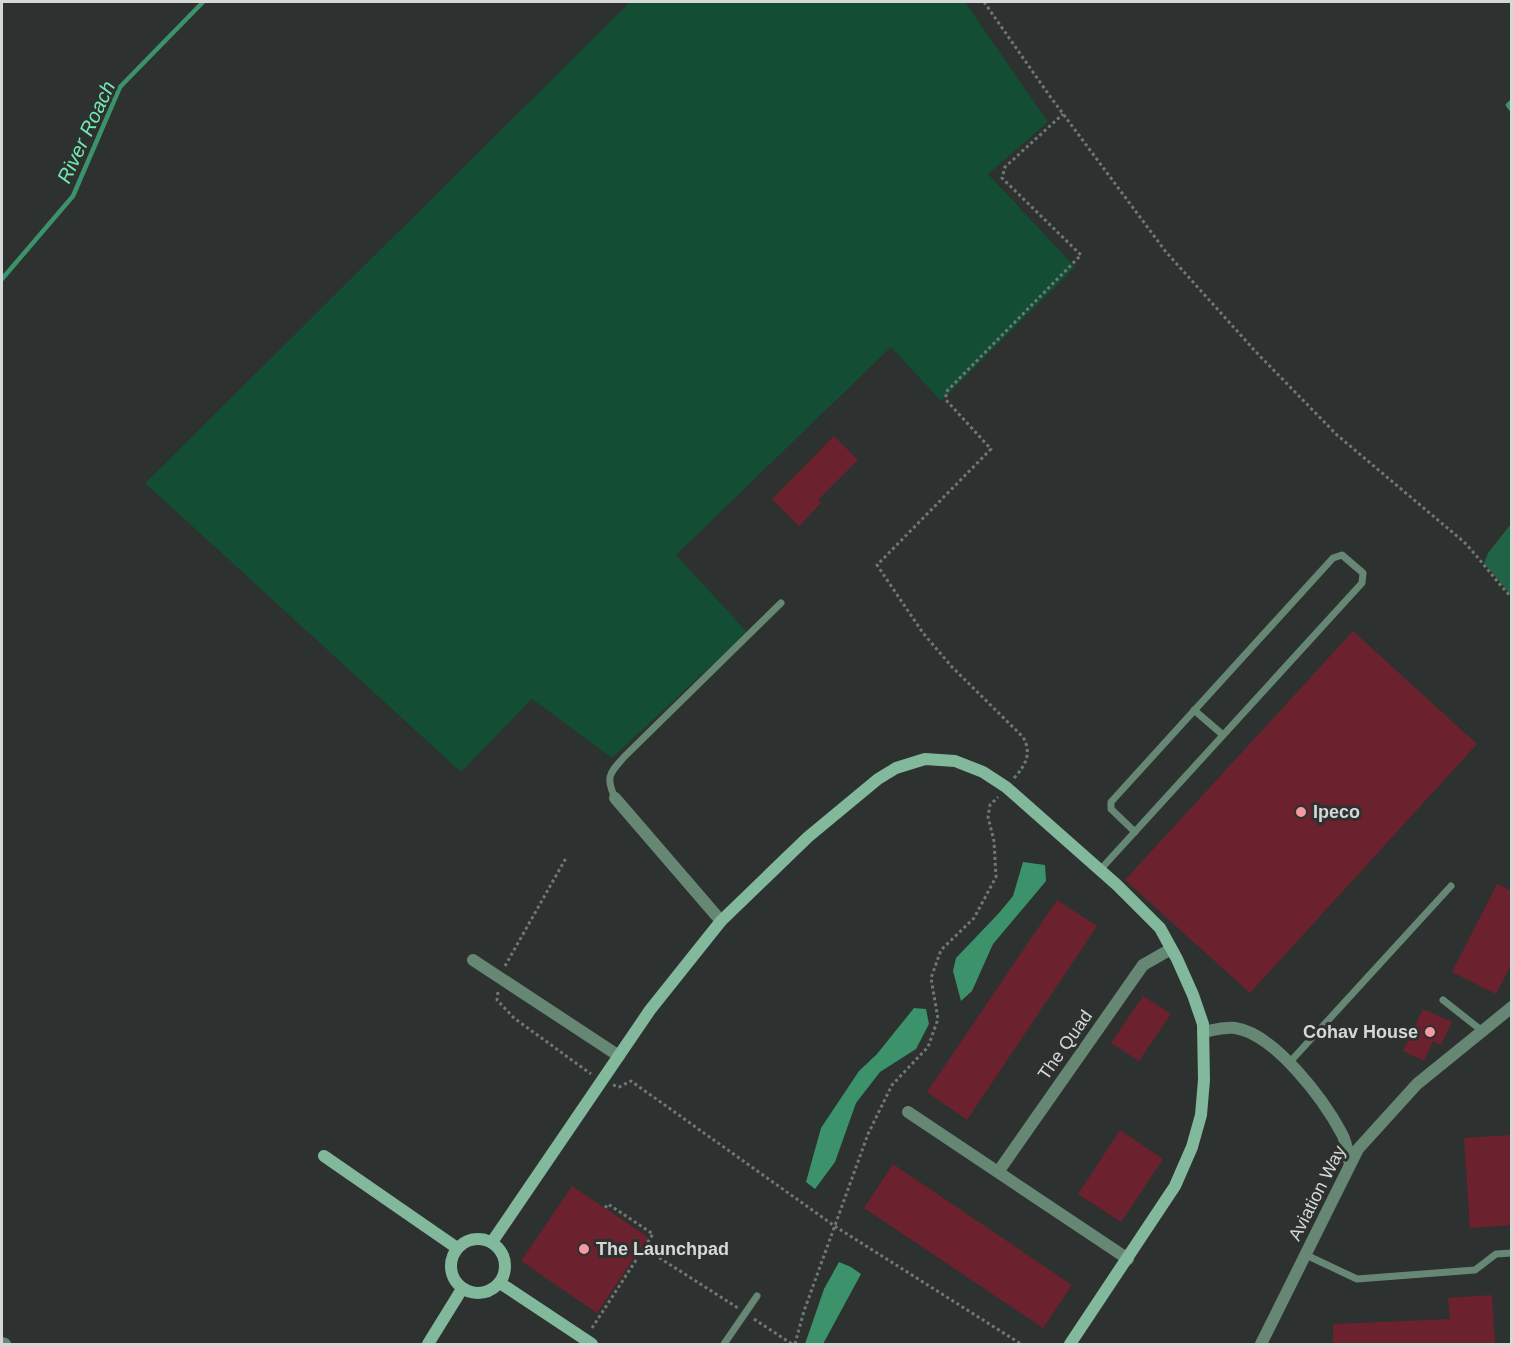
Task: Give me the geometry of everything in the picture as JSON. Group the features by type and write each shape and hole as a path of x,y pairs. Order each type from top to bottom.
{"street":[{"path":"492,1242 650,1011 721,921 808,837 878,779 896,768 925,759 955,761 983,772 1006,787 1100,870 1160,928 1193,995 1203,1024 1204,1080 1201,1115 1192,1147 1175,1186 1070,1344"},
{"path":"615,798 721,921"},
{"name":"The Quad","path":"998,1172 1143,965 1171,949"},
{"path":"473,960 619,1056"},
{"name":"Aviation Way","path":"1261,1344 1358,1149 1417,1084 1512,1007"},
{"path":"1203,1032 1233,1028 1248,1032 1272,1047 1298,1071 1321,1102 1343,1136 1350,1165"},
{"path":"908,1112 1128,1259"},
{"path":"324,1156 458,1248"},
{"path":"474,1239 492,1242 504,1256 506,1264 500,1283 488,1292 479,1294 462,1289 451,1274 450,1264 458,1248 474,1239"},
{"path":"500,1283 588,1342"},
{"path":"428,1344 462,1289"}],"lane":[{"path":"1100,870 1362,583 1363,573 1360,569 1342,555 1333,558 1111,802 1111,809 1135,831"},
{"path":"615,798 609,784 610,773 781,603"},
{"path":"1194,710 1222,735"},
{"path":"1289,1063 1451,886"},
{"path":"1443,1000 1481,1030"},
{"path":"1306,1255 1357,1279 1475,1270 1496,1254 1512,1253"},
{"path":"724,1344 757,1296"}],"path":[{"path":"984,2 1063,114 1166,252 1256,352 1337,435 1464,542 1482,560 1492,576 1512,598"},
{"path":"644,1248 794,1344 868,1134 892,1085 928,1047 938,1019 931,978 940,950 974,918 996,877 994,841 988,817 990,806 1027,761 1028,748 1023,736 952,667 930,641 877,565 991,449 946,400 946,392 1081,255 1002,178 1005,167 1063,114"},
{"path":"588,1342 654,1234 608,1204 605,1208"},
{"path":"836,1227 1021,1344"}],"shaded area":[{"path":"630,2 965,2 1048,122 988,174 1075,267 941,401 891,347 676,555 747,632 612,758 532,699 461,772 145,483"},
{"path":"1511,524 1511,595 1484,563 1488,553"},
{"path":"1023,862 1045,865 1046,881 993,944 972,991 961,1001 953,971 956,958 1013,896"},
{"path":"914,1008 926,1009 929,1024 916,1049 880,1072 856,1103 835,1162 815,1189 806,1182 821,1128 859,1071 877,1054"},
{"path":"839,1262 861,1274 823,1344 805,1344 824,1289"}],"building":[{"path":"834,436 858,460 818,500 821,503 799,526 772,499"},
{"name":"Ipeco","path":"1353,631 1477,744 1250,993 1125,880"},
{"path":"1497,884 1512,891 1512,963 1496,994 1452,972"},
{"path":"1057,900 1097,926 967,1120 927,1092"},
{"path":"1143,996 1171,1014 1139,1061 1111,1043"},
{"name":"Cohav House","path":"1423,1009 1452,1022 1441,1045 1433,1041 1424,1061 1403,1051"},
{"path":"1120,1130 1163,1159 1121,1222 1078,1194"},
{"path":"1512,1135 1512,1225 1470,1228 1464,1138"},
{"path":"893,1164 1072,1285 1043,1328 864,1208"},
{"name":"The Launchpad","path":"572,1186 648,1237 597,1313 521,1261"},
{"path":"1492,1295 1495,1344 1333,1344 1333,1324 1450,1319 1448,1298"}],"waterway":[{"name":"River Roach","path":"2,279 73,196 120,87 203,2"},
{"path":"1512,101 1508,105 1512,110"}],"place":[{"name":"Ipeco","path":"1301,812"},
{"name":"Cohav House","path":"1430,1032"},
{"name":"The Launchpad","path":"584,1249"}]}
